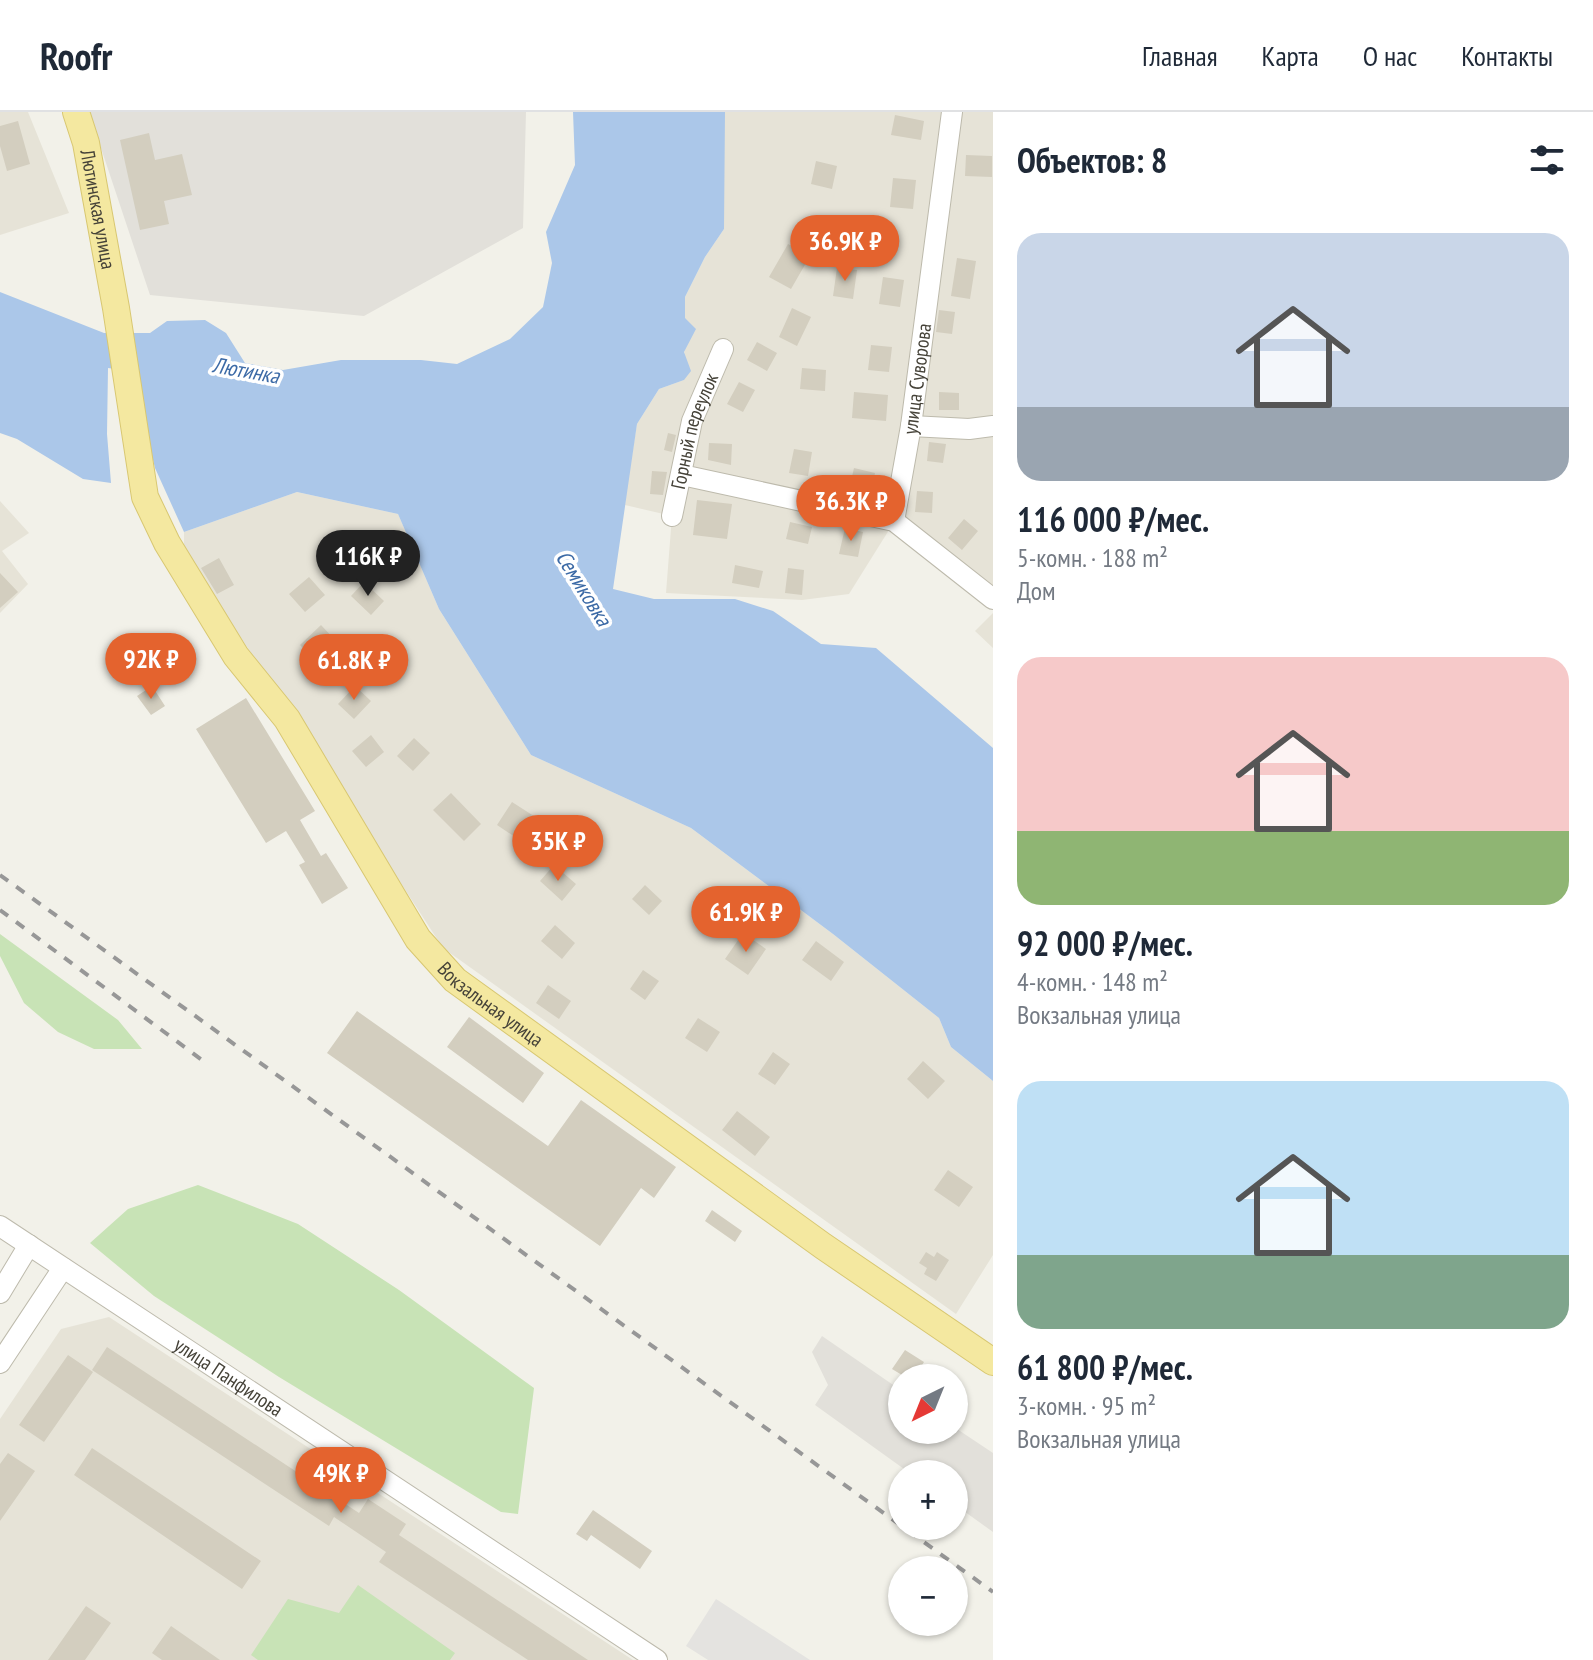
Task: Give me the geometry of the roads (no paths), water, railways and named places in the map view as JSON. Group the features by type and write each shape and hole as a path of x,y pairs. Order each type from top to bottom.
{"main road":[{"name":"Лютинская улица","path":"76,112 86,143 116,308 145,497"},
{"name":"Вокзальная улица","path":"145,497 167,543 236,656 287,719 418,939 455,980 823,1246 993,1362"}],"street":[{"name":"улица Суворова","path":"894,521 911,426 952,112"},
{"name":"Горный переулок","path":"672,516 692,421 723,349"},
{"path":"911,426 969,429 993,426"},
{"path":"682,475 894,521 993,599"},
{"name":"улица Панфилова","path":"0,1226 657,1660"},
{"path":"0,1293 29,1245"},
{"path":"0,1363 63,1268"}],"water":[{"path":"573,112 725,112 724,229 705,257 685,297 685,318 696,329 684,352 691,371 684,380 659,389 637,424 613,589 654,599 735,599 773,611 821,644 876,648 993,748 993,1081 951,1047 939,1018 691,828 531,755 439,609 398,514 297,492 184,532 155,468 143,419 139,372 108,368 107,434 111,483 83,479 17,439 0,433 0,292 104,333 150,333 167,321 205,320 226,333 245,363 283,370 341,360 421,360 457,364 510,339 543,307 552,263 546,232 575,165"}],"railway":[{"path":"0,875 993,1592"},
{"path":"0,910 202,1060"}],"water label":[{"name":"Лютинка","path":"246,370"},
{"name":"Семиковка","path":"584,588"}]}
